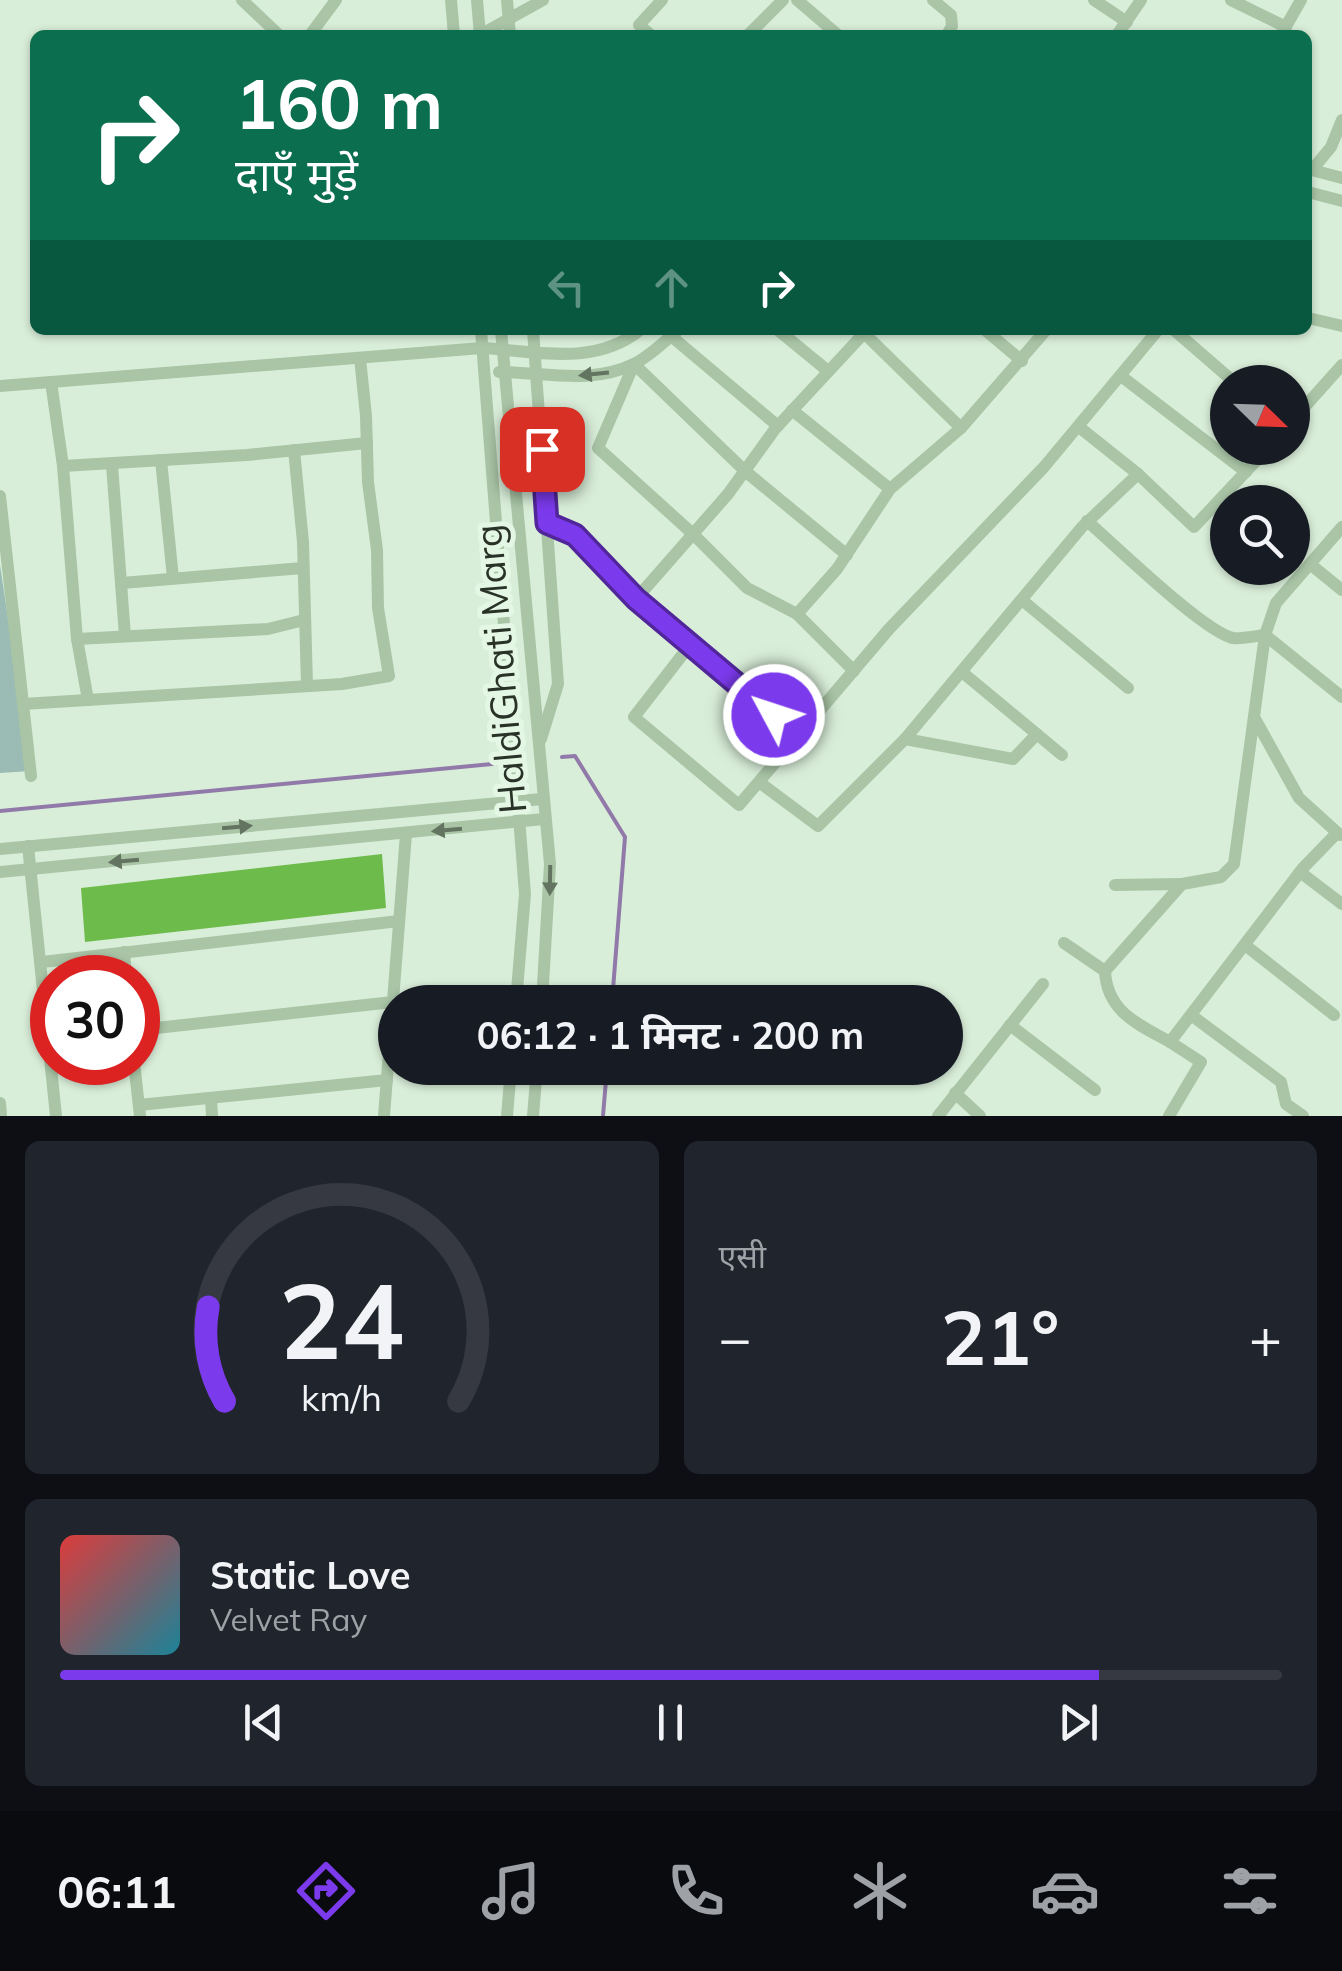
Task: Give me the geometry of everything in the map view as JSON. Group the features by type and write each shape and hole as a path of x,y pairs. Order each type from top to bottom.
{"street":[{"path":"242,0 274,30"},
{"path":"451,0 454,30"},
{"path":"477,0 480,30"},
{"path":"507,0 510,28"},
{"path":"510,28 542,0"},
{"path":"646,30 640,25 662,0"},
{"path":"753,30 783,0"},
{"path":"796,0 832,30"},
{"path":"933,0 953,19 949,30"},
{"path":"1094,0 1123,28 1141,0"},
{"path":"1231,0 1281,30"},
{"path":"1284,30 1301,0"},
{"path":"313,30 329,3"},
{"path":"1312,168 1331,147 1342,120"},
{"path":"1312,170 1342,178"},
{"path":"1312,193 1342,201"},
{"path":"1312,319 1342,326"},
{"name":"HaldiGhati Marg","path":"481,335 525,894 517,985"},
{"name":"HaldiGhati Marg","path":"502,335 550,864 543,985"},
{"path":"532,335 553,525 558,684 538,750"},
{"path":"0,386 482,348 598,352 627,335"},
{"path":"484,372 605,374 634,364 672,335"},
{"path":"677,335 778,426"},
{"path":"784,335 828,371"},
{"path":"636,599 745,471 778,426 862,335"},
{"path":"868,335 962,428"},
{"path":"991,335 1022,360"},
{"path":"797,614 846,555 890,490 962,428 1042,335"},
{"path":"690,644 634,717 739,805 889,628 1044,468 1154,335"},
{"path":"1180,335 1214,365"},
{"path":"23,704 342,684 389,676 378,608 377,550 360,358"},
{"path":"634,364 745,471 846,555"},
{"path":"634,364 598,448 746,588 797,614 854,670"},
{"path":"1310,401 1342,365"},
{"path":"1121,376 1246,472"},
{"path":"51,382 63,466 77,639 88,700"},
{"path":"792,410 890,490"},
{"path":"1078,427 1138,474 1194,528 1252,465"},
{"path":"63,466 367,442"},
{"path":"294,450 307,686"},
{"path":"161,460 173,578"},
{"path":"112,465 125,636"},
{"path":"759,782 818,826 905,739 1087,522 1138,474"},
{"path":"0,496 31,776"},
{"path":"1087,522 1162,588 1232,638 1264,635 1342,697"},
{"path":"553,525 575,535 636,599 798,736"},
{"path":"1342,527 1310,564 1342,590"},
{"path":"122,583 303,568"},
{"path":"1115,885 1182,884 1221,877 1234,864 1264,635 1276,603 1292,585"},
{"path":"1022,600 1128,688"},
{"path":"77,639 268,629 304,620"},
{"path":"962,672 1062,755"},
{"path":"1170,1042 1300,872 1339,834 1299,798 1254,717"},
{"path":"905,739 1014,759 1037,734"},
{"path":"0,848 542,799"},
{"path":"0,872 544,819"},
{"path":"394,985 406,834"},
{"path":"28,846 41,955"},
{"path":"1300,872 1342,904"},
{"path":"1169,1116 1201,1062 1136,1023 1117,1006 1106,989 1105,971 1182,884"},
{"path":"99,955 399,920"},
{"path":"1064,943 1105,971"},
{"path":"1244,945 1334,1015"},
{"path":"938,1116 1043,984"},
{"path":"160,1028 378,1004"},
{"path":"1192,1014 1281,1082 1286,1104 1303,1116"},
{"path":"1010,1025 1095,1090"},
{"path":"136,1085 139,1111 211,1098 378,1081"},
{"path":"53,1085 56,1116"},
{"path":"384,1116 387,1085"},
{"path":"507,1116 510,1085"},
{"path":"532,1116 535,1085"},
{"path":"955,1093 980,1116"},
{"path":"211,1098 212,1116"},
{"path":"0,1103 2,1116"}],"shaded area":[{"path":"0,565 31,771 0,773"}],"building":[{"path":"382,854 386,908 85,942 81,888"}],"waterway":[{"path":"562,757 575,756 625,837 613,985"},
{"path":"0,811 492,764"},
{"path":"603,1116 606,1085"}],"route":[{"path":"542,449 547,523 575,535 636,599 774,715"}]}
